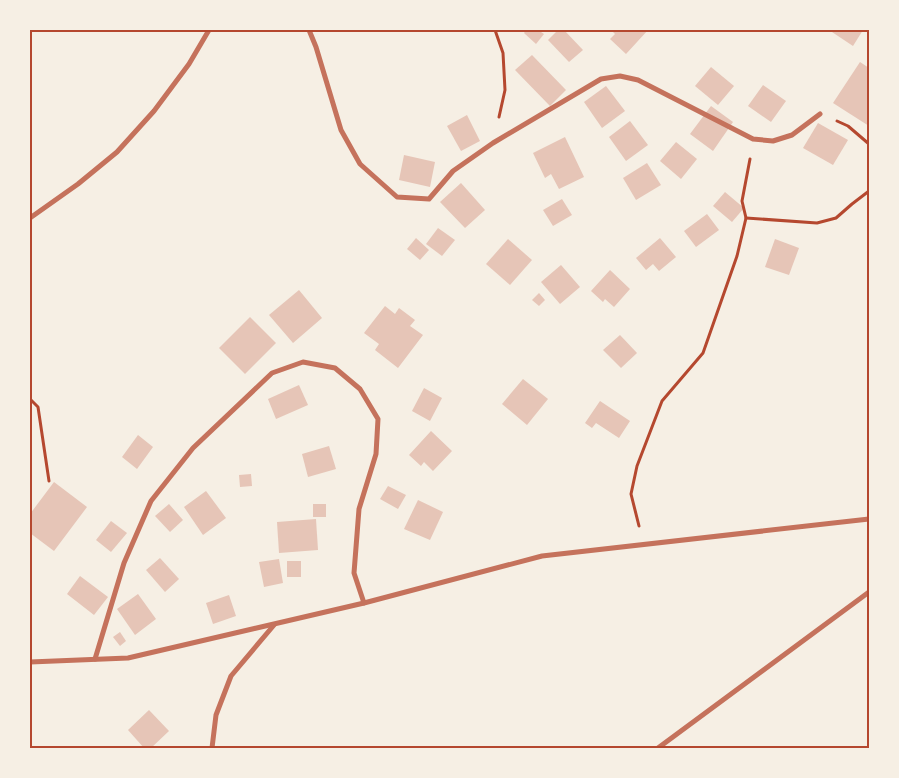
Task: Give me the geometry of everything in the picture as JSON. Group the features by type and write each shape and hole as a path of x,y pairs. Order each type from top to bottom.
{"street":[{"path":"30,218 78,184 117,152 154,111 189,64 209,30"},
{"path":"310,30 341,130 360,164 397,197 429,199 453,171 493,143 602,79 620,76 638,80 754,139 773,141 792,134 820,114"},
{"path":"95,659 124,563 151,501 193,448 272,373 303,362 335,368 360,389 378,419 376,454 359,509 354,573 364,603"},
{"path":"30,662 128,658 364,603 542,556 644,546 869,519"},
{"path":"658,748 869,592"},
{"path":"212,748 216,715 231,676 274,624"}],"path":[{"path":"493,143 505,90 503,53 495,30"},
{"path":"820,114 848,126 869,144"},
{"path":"644,546 630,494 637,466 662,401 703,353 737,256 746,218 742,201 754,139"},
{"path":"746,218 817,223 836,218 869,191"},
{"path":"30,399 38,407 49,481"}],"building":[{"path":"526,30 538,30 544,34 536,44 524,33"},
{"path":"558,30 564,30 583,50 569,62 548,40"},
{"path":"611,30 648,30 626,54 610,39 615,34"},
{"path":"829,30 863,30 853,46"},
{"path":"532,55 566,90 550,106 515,70"},
{"path":"860,62 869,68 869,126 833,103"},
{"path":"711,67 734,86 718,105 695,86"},
{"path":"763,85 786,101 771,122 748,106"},
{"path":"606,86 625,111 602,128 584,102"},
{"path":"711,106 733,122 713,151 690,134"},
{"path":"467,115 480,141 461,151 447,126"},
{"path":"630,121 648,145 626,161 609,137"},
{"path":"818,123 848,140 833,165 803,148"},
{"path":"565,137 584,177 559,189 551,174 545,178 533,153"},
{"path":"676,142 697,159 681,179 660,161"},
{"path":"404,155 435,162 430,187 399,180"},
{"path":"647,163 661,185 636,200 623,178"},
{"path":"461,183 485,210 465,228 440,202"},
{"path":"725,192 744,208 732,222 713,206"},
{"path":"562,199 572,215 553,226 543,210"},
{"path":"707,214 719,230 696,247 684,231"},
{"path":"438,228 455,240 442,256 426,244"},
{"path":"416,238 429,250 420,260 407,249"},
{"path":"660,238 676,257 659,271 653,264 646,270 636,258"},
{"path":"508,239 532,260 510,285 486,264"},
{"path":"775,239 799,248 789,275 765,267"},
{"path":"561,265 580,287 560,304 541,282"},
{"path":"610,270 630,289 614,307 605,299 603,302 591,291"},
{"path":"299,290 322,318 293,343 269,315"},
{"path":"539,293 545,300 539,306 532,300"},
{"path":"385,306 395,314 399,308 415,320 410,326 423,335 398,368 375,350 379,344 364,333"},
{"path":"250,317 276,343 245,374 219,348"},
{"path":"620,335 637,353 621,368 603,350"},
{"path":"523,379 548,399 527,425 502,404"},
{"path":"299,385 308,405 276,419 268,399"},
{"path":"424,388 442,398 430,421 412,411"},
{"path":"600,401 630,421 619,438 596,423 592,428 585,423"},
{"path":"431,431 452,451 433,471 424,462 421,466 409,455"},
{"path":"138,435 153,447 137,469 122,457"},
{"path":"329,446 336,469 308,477 302,454"},
{"path":"251,474 252,486 240,487 239,475"},
{"path":"54,482 87,507 54,551 30,533 30,514"},
{"path":"388,486 406,495 398,509 380,499"},
{"path":"206,491 226,518 203,535 184,507"},
{"path":"418,500 443,512 430,540 404,529"},
{"path":"169,504 183,520 170,532 155,516"},
{"path":"313,504 326,504 326,517 313,517"},
{"path":"316,519 318,550 279,553 277,522"},
{"path":"111,521 127,533 111,552 96,540"},
{"path":"160,558 179,579 165,592 146,570"},
{"path":"279,559 283,583 264,587 259,562"},
{"path":"287,561 301,561 301,577 287,577"},
{"path":"80,576 108,597 94,615 67,594"},
{"path":"138,594 156,619 135,635 117,609"},
{"path":"229,595 236,616 213,624 206,603"},
{"path":"120,632 126,641 120,646 113,637"},
{"path":"149,710 169,731 151,748 144,748 128,730"}]}
